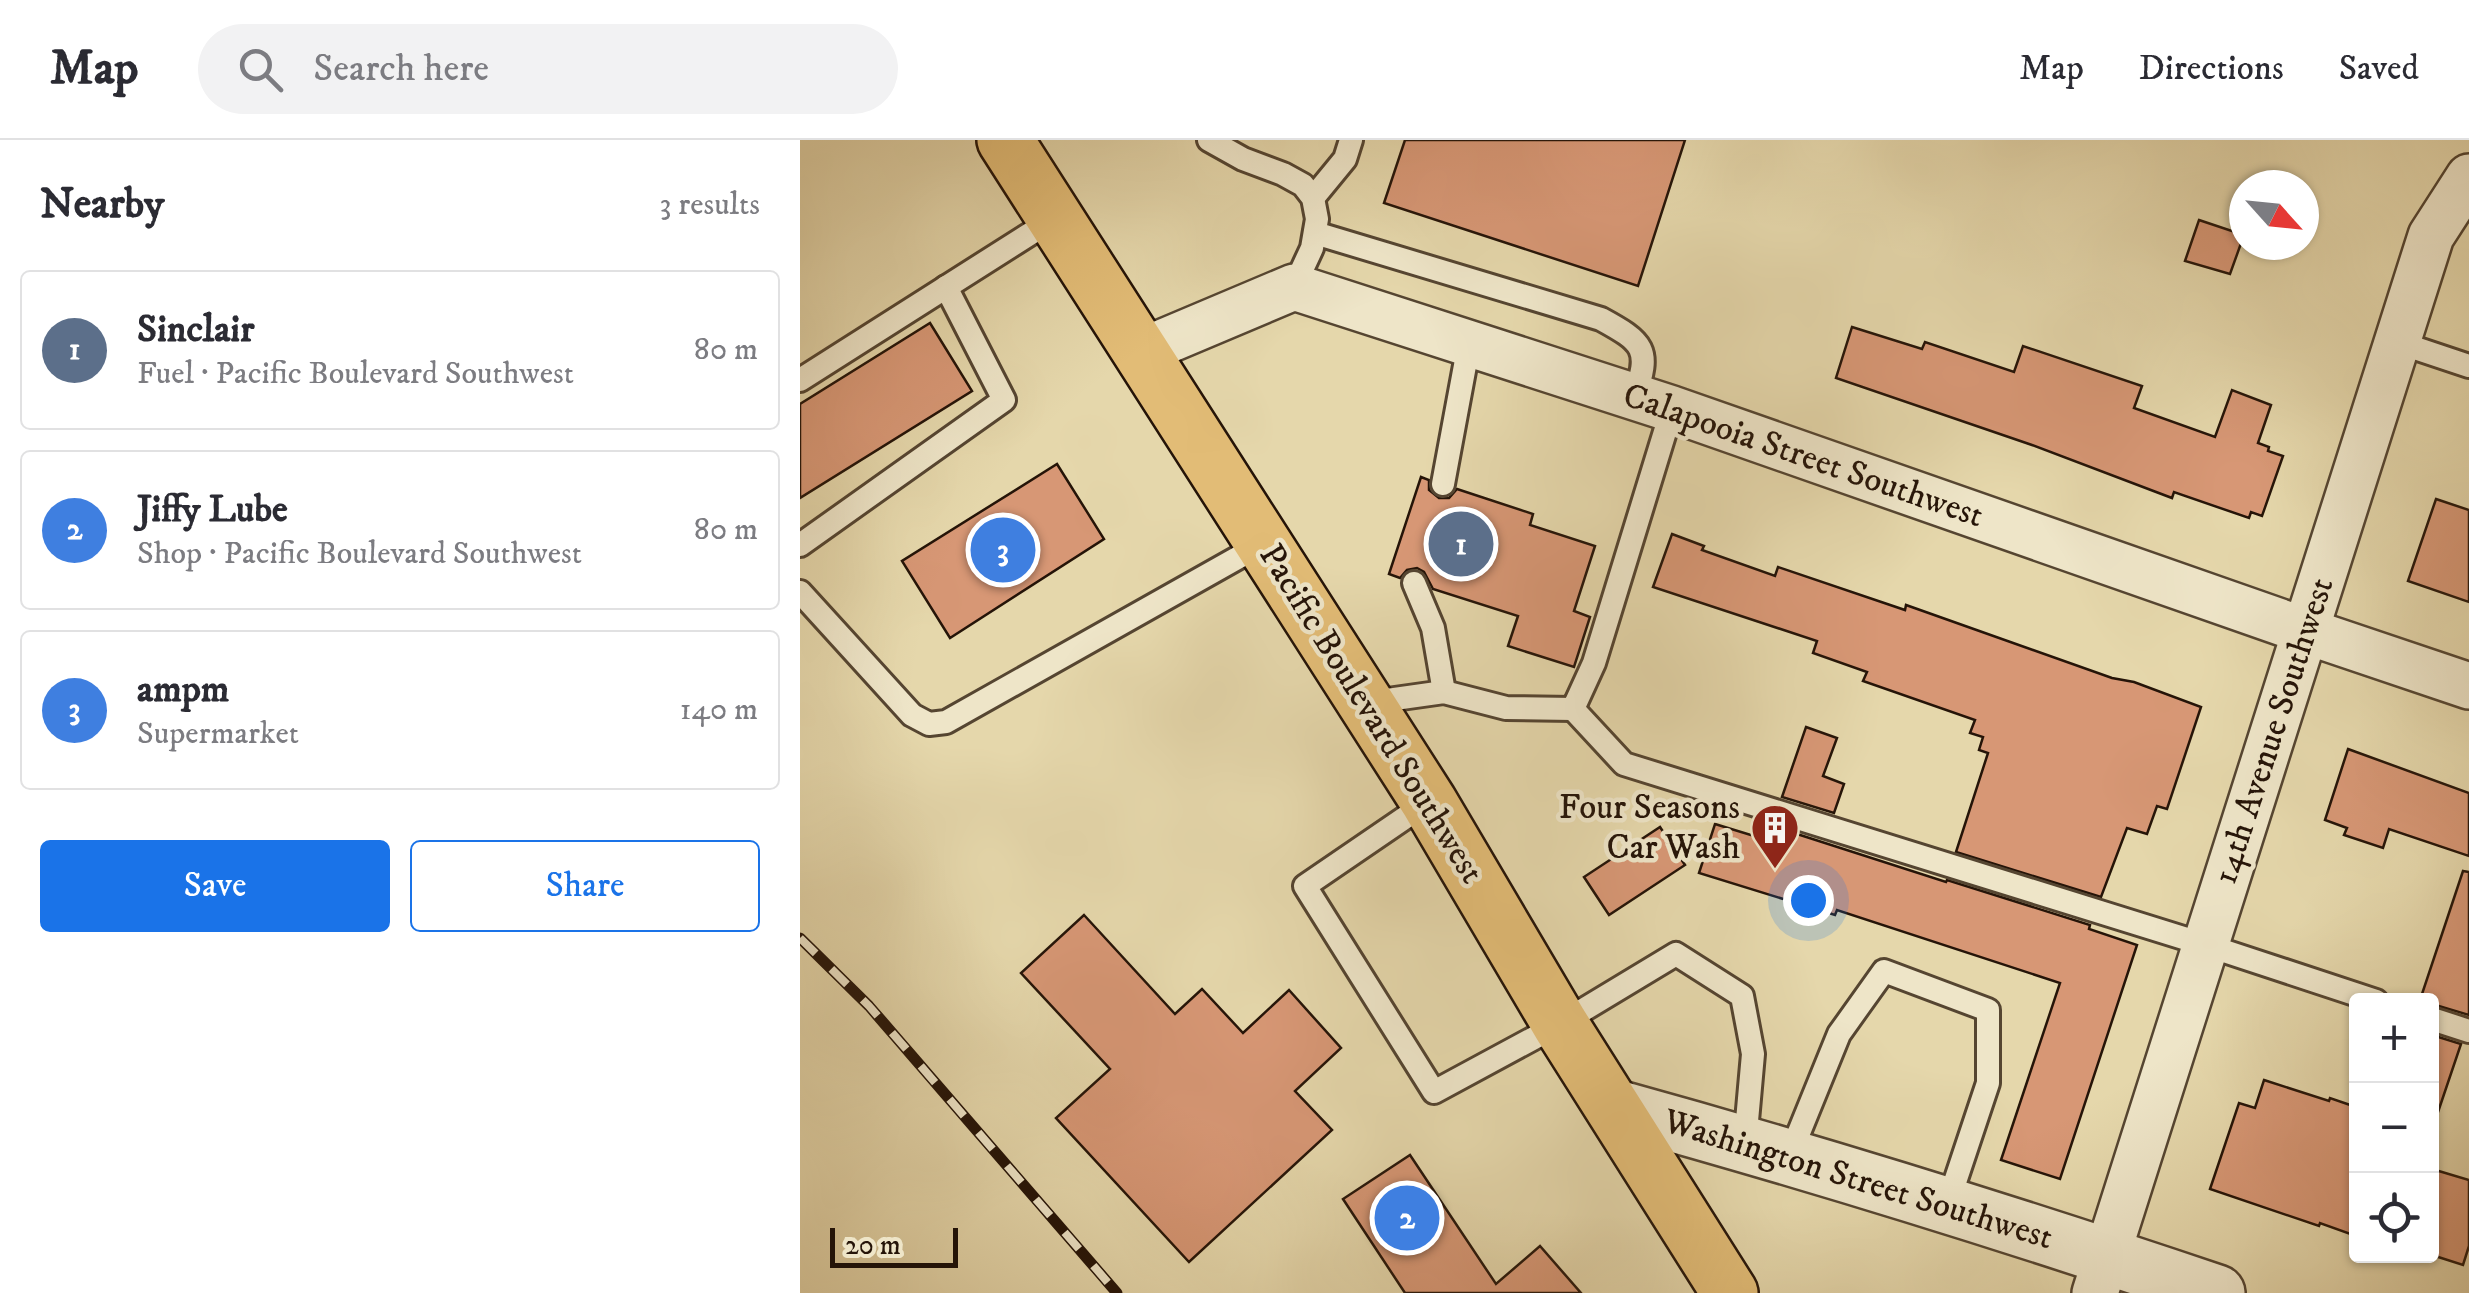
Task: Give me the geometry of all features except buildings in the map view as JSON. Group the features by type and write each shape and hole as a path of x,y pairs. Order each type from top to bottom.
{"main road":[{"name":"Pacific Boulevard Southwest","path":"1008,141 1430,802 1560,1024 1730,1293"}],"street":[{"name":"14th Avenue Southwest","path":"2101,1274 2431,236 2469,177"},
{"path":"1140,352 1294,287"},
{"name":"Calapooia Street Southwest","path":"1294,287 1653,403 2469,686"},
{"name":"Washington Street Southwest","path":"1613,1107 1947,1206 2101,1274 2217,1293"}],"lane":[{"path":"1209,140 1243,160 1303,184 1313,198 1317,219 1312,248 1294,287"},
{"path":"1313,198 1345,159 1351,140"},
{"path":"800,380 1056,218"},
{"path":"1315,233 1600,319 1638,343 1644,356 1641,378 1653,403 1594,663 1573,710"},
{"path":"800,545 1004,400 946,287"},
{"path":"2396,342 2469,366"},
{"path":"1443,484 1470,344"},
{"path":"800,592 912,715 929,724 946,722 1264,543"},
{"path":"1414,583 1434,628 1444,692"},
{"path":"1366,704 1444,692 1506,708 1573,710 1624,764 2354,993"},
{"path":"1430,802 1306,886 1434,1092 1560,1024 1676,954 1742,996 1767,1150"},
{"path":"1767,1150 1838,1034 1884,970 1988,1010 1988,1083 1947,1206"},
{"path":"2439,1020 2469,1031"}],"railway":[{"path":"800,938 869,1006 1117,1293"}],"place":[{"name":"Sinclair","path":"1461,544"},
{"name":"ampm","path":"1003,550"},
{"name":"Four Seasons Car Wash","path":"1775,870"},
{"name":"Jiffy Lube","path":"1407,1218"}]}
